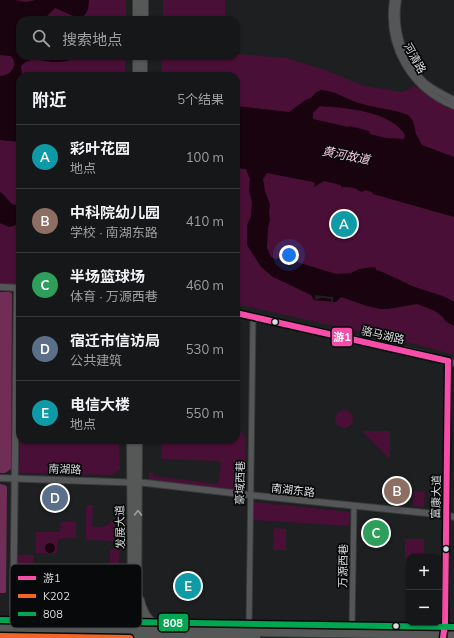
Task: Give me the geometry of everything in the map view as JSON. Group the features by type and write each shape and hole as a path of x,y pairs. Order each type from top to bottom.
{"main road":[{"path":"137,0 137,16"},
{"path":"144,0 144,16"},
{"path":"138,60 140,72"},
{"path":"140,72 142,60"},
{"name":"发展大道","path":"131,444 134,482 134,564"},
{"name":"发展大道","path":"134,482 138,444"},
{"path":"142,608 145,614 153,622 162,627 185,633 256,638"},
{"path":"0,628 13,633"},
{"path":"94,632 105,628"},
{"path":"94,632 113,638"},
{"path":"0,634 94,632 134,634 454,635"},
{"path":"171,638 185,633"}],"street":[{"name":"河清路","path":"393,0 392,19 395,42 406,68 422,87 454,106"},
{"name":"河清路","path":"398,0 396,20 398,34 402,48 410,64 424,82 440,93 454,100"},
{"path":"0,287 16,288"},
{"name":"骆马湖路","path":"240,314 451,362"},
{"name":"豪域西巷","path":"249,625 253,316"},
{"name":"富康大道","path":"443,636 445,623 446,515 451,362"},
{"path":"14,564 16,430"},
{"name":"南湖路","path":"0,478 134,482"},
{"name":"南湖东路","path":"134,482 454,517"},
{"name":"万源西巷","path":"352,625 354,506"}],"shaded area":[{"path":"0,0 126,0 126,16 16,16 16,60 125,60 125,72 16,72 16,285 0,285"},
{"path":"163,0 225,0 225,16 163,16"},
{"path":"240,54 286,58 325,70 364,86 403,92 415,86 443,105 454,110 454,355 415,344 240,305 240,72 162,72 162,60 240,60"},
{"path":"0,292 10,292 12,294 11,469 5,473 0,473"},
{"path":"344,410 350,413 353,419 350,425 344,428 338,425 335,419 338,413"},
{"path":"240,430 246,438 245,485 242,490 149,480 149,472 153,473 153,476 218,484 221,462 219,461 161,459 162,444 240,444"},
{"path":"390,431 390,458 388,458 363,432"},
{"path":"20,444 119,444 120,470 112,475 19,473"},
{"path":"0,484 7,487 5,593 0,593"},
{"path":"414,491 425,492 424,507 413,506"},
{"path":"253,502 350,512 349,526 253,520"},
{"path":"86,505 93,505 92,526 98,527 108,525 111,521 114,521 114,541 86,540"},
{"path":"61,522 76,522 76,538 58,539 57,553 36,553 36,532 60,532"},
{"path":"274,528 286,529 286,550 273,550"},
{"path":"369,528 383,528 383,537 369,537"},
{"path":"405,539 424,539 424,553 406,554 405,565"},
{"path":"110,549 119,549 119,564 110,564"},
{"path":"18,555 34,555 33,564 18,564"}],"water":[{"path":"0,0 26,2 36,0 89,0 86,14 82,16 76,16 55,8 47,16 16,16 16,60 32,60 21,66 22,72 16,72 16,142 0,140 0,76 4,76 10,72 14,67 14,63 11,56 0,55"},
{"path":"39,60 70,60 59,62"},
{"name":"黄河故道","path":"321,90 327,91 336,93 359,103 408,115 413,121 416,134 422,145 454,157 454,217 373,194 372,192 364,190 363,192 355,188 341,187 341,185 324,181 314,187 315,183 313,182 267,173 263,179 270,205 267,248 271,257 276,259 281,257 336,274 351,273 359,269 374,267 376,270 410,285 454,302 454,326 445,321 443,317 435,311 417,304 381,309 341,297 336,302 314,300 311,295 273,277 261,267 247,245 247,225 251,216 252,202 249,191 250,179 246,169 240,168 240,106 289,112 307,99 311,98 315,93","holes":["320,106 367,112 389,121 398,127 405,135 404,139 386,138 370,134 369,131 350,126 348,127 313,119 313,113"]},
{"path":"0,192 10,202 14,205 16,204 16,225 9,227 0,223"},
{"path":"50,543 55,548 50,553 45,548"}],"pier":[{"path":"315,295 333,297 333,303 331,303 331,299 323,298 316,299 315,302"}],"transit line":[{"name":"游1","path":"240,314 448,361"},
{"name":"游1","path":"443,638 445,623 448,361"},
{"name":"808","path":"0,620 10,620"},
{"name":"808","path":"142,622 454,627"},
{"name":"K202","path":"0,636 130,638"}],"place":[{"name":"彩叶花园","path":"344,224"},
{"name":"中科院幼儿园","path":"397,491"},
{"name":"宿迁市信访局","path":"55,498"},
{"name":"半场篮球场","path":"376,533"},
{"name":"电信大楼","path":"188,586"}]}
